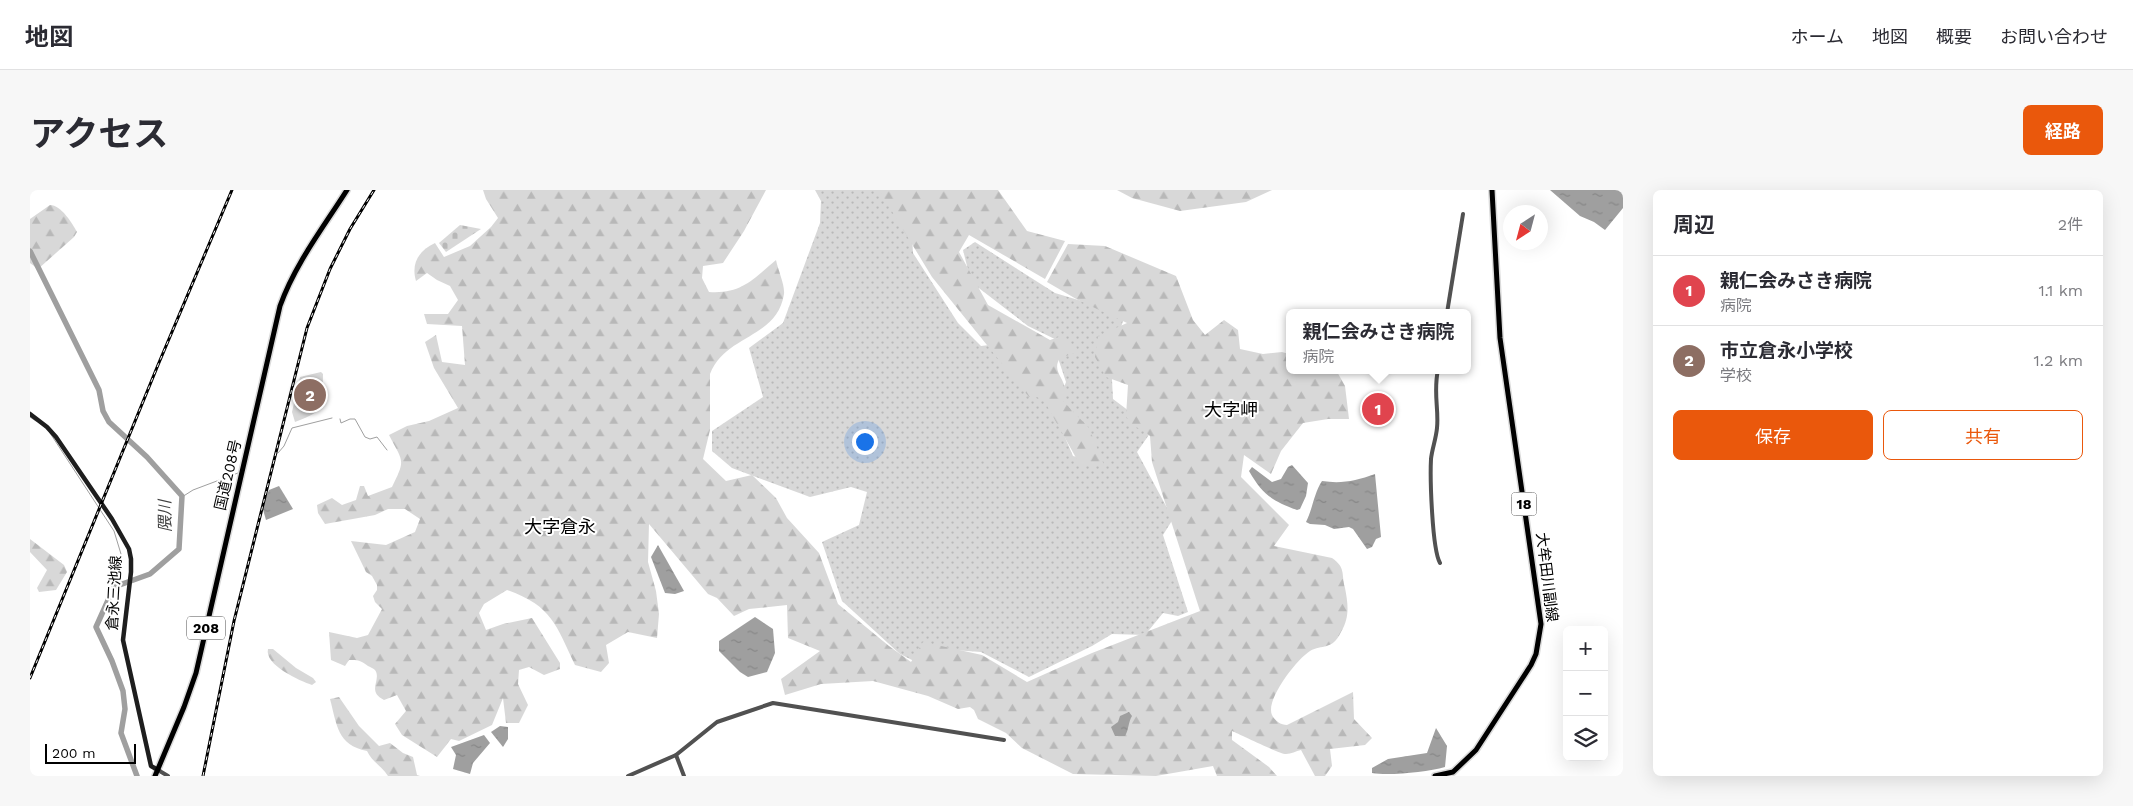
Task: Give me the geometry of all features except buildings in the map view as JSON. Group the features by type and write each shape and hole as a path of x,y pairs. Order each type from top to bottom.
{"main road":[{"name":"国道208号","path":"155,776 184,707 196,672 280,306 287,286 347,190"},
{"name":"大牟田川副線","path":"1435,776 1454,772 1476,750 1531,665 1540,639 1539,605 1500,338 1492,190"},
{"name":"倉永三池線","path":"30,414 47,427 56,437 112,519 129,549 131,572 124,633 125,648 152,766 158,770"}],"street":[{"path":"1448,309 1463,214"},
{"path":"1437,374 1435,393 1437,428 1431,461 1434,537 1436,554 1440,563"},
{"path":"628,776 676,755 712,724 773,703 1004,740"},
{"path":"676,755 684,776"},
{"path":"158,770 168,776"}],"green space":[{"path":"483,190 766,190 744,231 723,263 703,266 702,278 709,292 720,292 730,291 746,284 776,260 784,294 779,309 772,320 762,329 727,351 717,361 710,374 710,430 703,459 726,481 752,475 776,498 787,518 819,553 838,604 911,662 923,642 982,655 1027,682 1092,653 1200,611 1152,462 1150,436 1143,430 1131,425 1126,416 1128,385 1106,377 1095,357 1098,336 1127,323 1078,300 1047,282 1068,244 1105,246 1176,276 1193,320 1205,335 1224,320 1238,330 1240,349 1263,354 1286,353 1286,374 1338,374 1345,386 1349,419 1328,419 1303,423 1281,451 1271,474 1244,455 1241,477 1289,525 1274,546 1332,558 1341,568 1347,600 1346,621 1338,638 1330,645 1314,649 1304,655 1290,671 1273,700 1272,715 1278,722 1287,725 1353,692 1354,719 1372,738 1365,745 1330,749 1332,766 1325,776 1315,776 1301,750 1288,754 1283,753 1232,731 1232,740 1269,767 1277,776 1217,776 1213,766 1156,776 1073,774 1022,748 1006,733 978,719 974,710 970,707 958,709 928,696 873,681 821,684 785,695 781,679 820,651 788,638 787,605 749,609 734,616 717,598 708,594 649,524 648,562 656,591 659,614 657,638 628,632 606,645 609,663 601,672 575,665 551,618 534,603 507,590 484,604 479,613 486,630 503,624 532,618 560,663 560,669 544,675 529,667 519,670 518,684 528,705 519,723 506,723 503,698 492,725 459,741 451,739 437,757 402,735 395,724 406,711 397,695 384,700 379,697 375,689 377,674 375,670 359,661 349,660 345,666 331,660 329,632 357,638 368,635 382,609 375,602 373,596 377,590 377,585 372,576 366,572 351,541 386,545 415,532 420,519 405,509 388,509 375,515 325,524 318,513 317,505 332,498 342,505 356,500 360,486 364,486 368,496 392,487 401,461 389,435 407,426 429,421 458,408 434,368 425,342 436,335 442,362 465,365 462,326 427,324 424,314 448,314 458,300 450,286 427,273 416,281 414,269 420,254 429,246 435,243 444,257 470,246 491,227 498,218 486,199"},
{"path":"815,190 888,190 911,221 913,253 958,323 981,346 1006,343 1045,391 1073,456 1098,462 1060,398 1066,382 1057,355 1065,344 1028,326 971,282 963,250 975,242 1055,293 1125,314 1111,361 1113,399 1153,429 1137,452 1173,519 1163,535 1188,612 1178,616 1163,613 1145,635 1112,634 1029,677 981,652 926,648 916,662 900,654 842,601 822,542 859,525 867,492 851,487 810,497 732,468 712,451 712,431 763,397 749,348 783,323 820,223 821,201"},
{"path":"879,190 998,190 1027,231 1065,241 1045,279 969,235 959,252 988,305 1050,340 1059,337 1077,348 1075,353 1060,358 1058,362 1058,370 1065,390 1063,401 1089,428 1104,465 1080,465 1045,402 1037,397 1029,397 932,277"},
{"path":"1117,190 1272,190 1246,202 1180,211 1132,198"},
{"path":"50,205 62,211 77,232 74,237 38,269 30,263 30,219"},
{"path":"460,225 481,229 446,252 439,243"},
{"path":"321,372 323,374 323,393 321,406 313,414 295,422 292,412 300,377"},
{"path":"30,539 64,565 67,572 56,590 39,592 37,588 47,570 30,552"},
{"path":"268,649 273,649 316,682 312,685 284,672 272,661 268,655"},
{"path":"339,697 359,726 379,746 390,743 403,753 413,757 417,775 420,776 388,776 367,751 357,748 344,739 337,725 330,699"}],"water":[{"path":"1550,190 1623,190 1623,208 1605,230 1594,222 1580,216"},
{"path":"1292,465 1308,483 1306,496 1300,509 1297,510 1268,496 1249,471 1252,467 1272,482 1281,479 1288,467"},
{"path":"1375,474 1381,537 1376,539 1372,547 1367,549 1353,529 1349,527 1334,529 1325,525 1306,522 1322,481 1348,481"},
{"path":"279,486 293,509 266,520 262,506 269,490"},
{"path":"658,545 684,591 675,594 665,593 651,557"},
{"path":"755,617 773,629 775,653 767,672 748,677 740,672 719,651 719,641"},
{"path":"1129,712 1132,716 1125,736 1115,736 1111,727 1118,722 1120,716"},
{"path":"500,726 508,727 508,739 503,747 491,732"},
{"path":"1436,728 1447,746 1445,767 1408,773 1372,773 1372,768 1388,759 1427,753"},
{"path":"484,735 490,743 473,763 470,774 453,769 456,755 451,747"}],"waterway":[{"name":"隈川","path":"30,251 99,390 103,411 109,422 147,457 182,496 179,549 150,574 114,587 96,627 112,661 123,691 125,709 121,733 137,776"},
{"path":"30,417 36,421"},
{"path":"278,453 284,446 292,428 332,418"},
{"path":"340,419 341,423 355,419 365,437 370,439 377,437 387,450"},
{"path":"50,433 114,531 121,554 114,587"},
{"path":"182,497 193,490 238,473"}],"railway":[{"path":"30,678 232,190"},
{"path":"203,776 234,621 307,328 330,269 350,229 374,190"}],"place":[{"name":"市立倉永小学校","path":"310,395"},
{"name":"親仁会みさき病院","path":"1378,409"}],"district":[{"name":"大字岬","path":"1231,409"},
{"name":"大字倉永","path":"560,526"}]}
